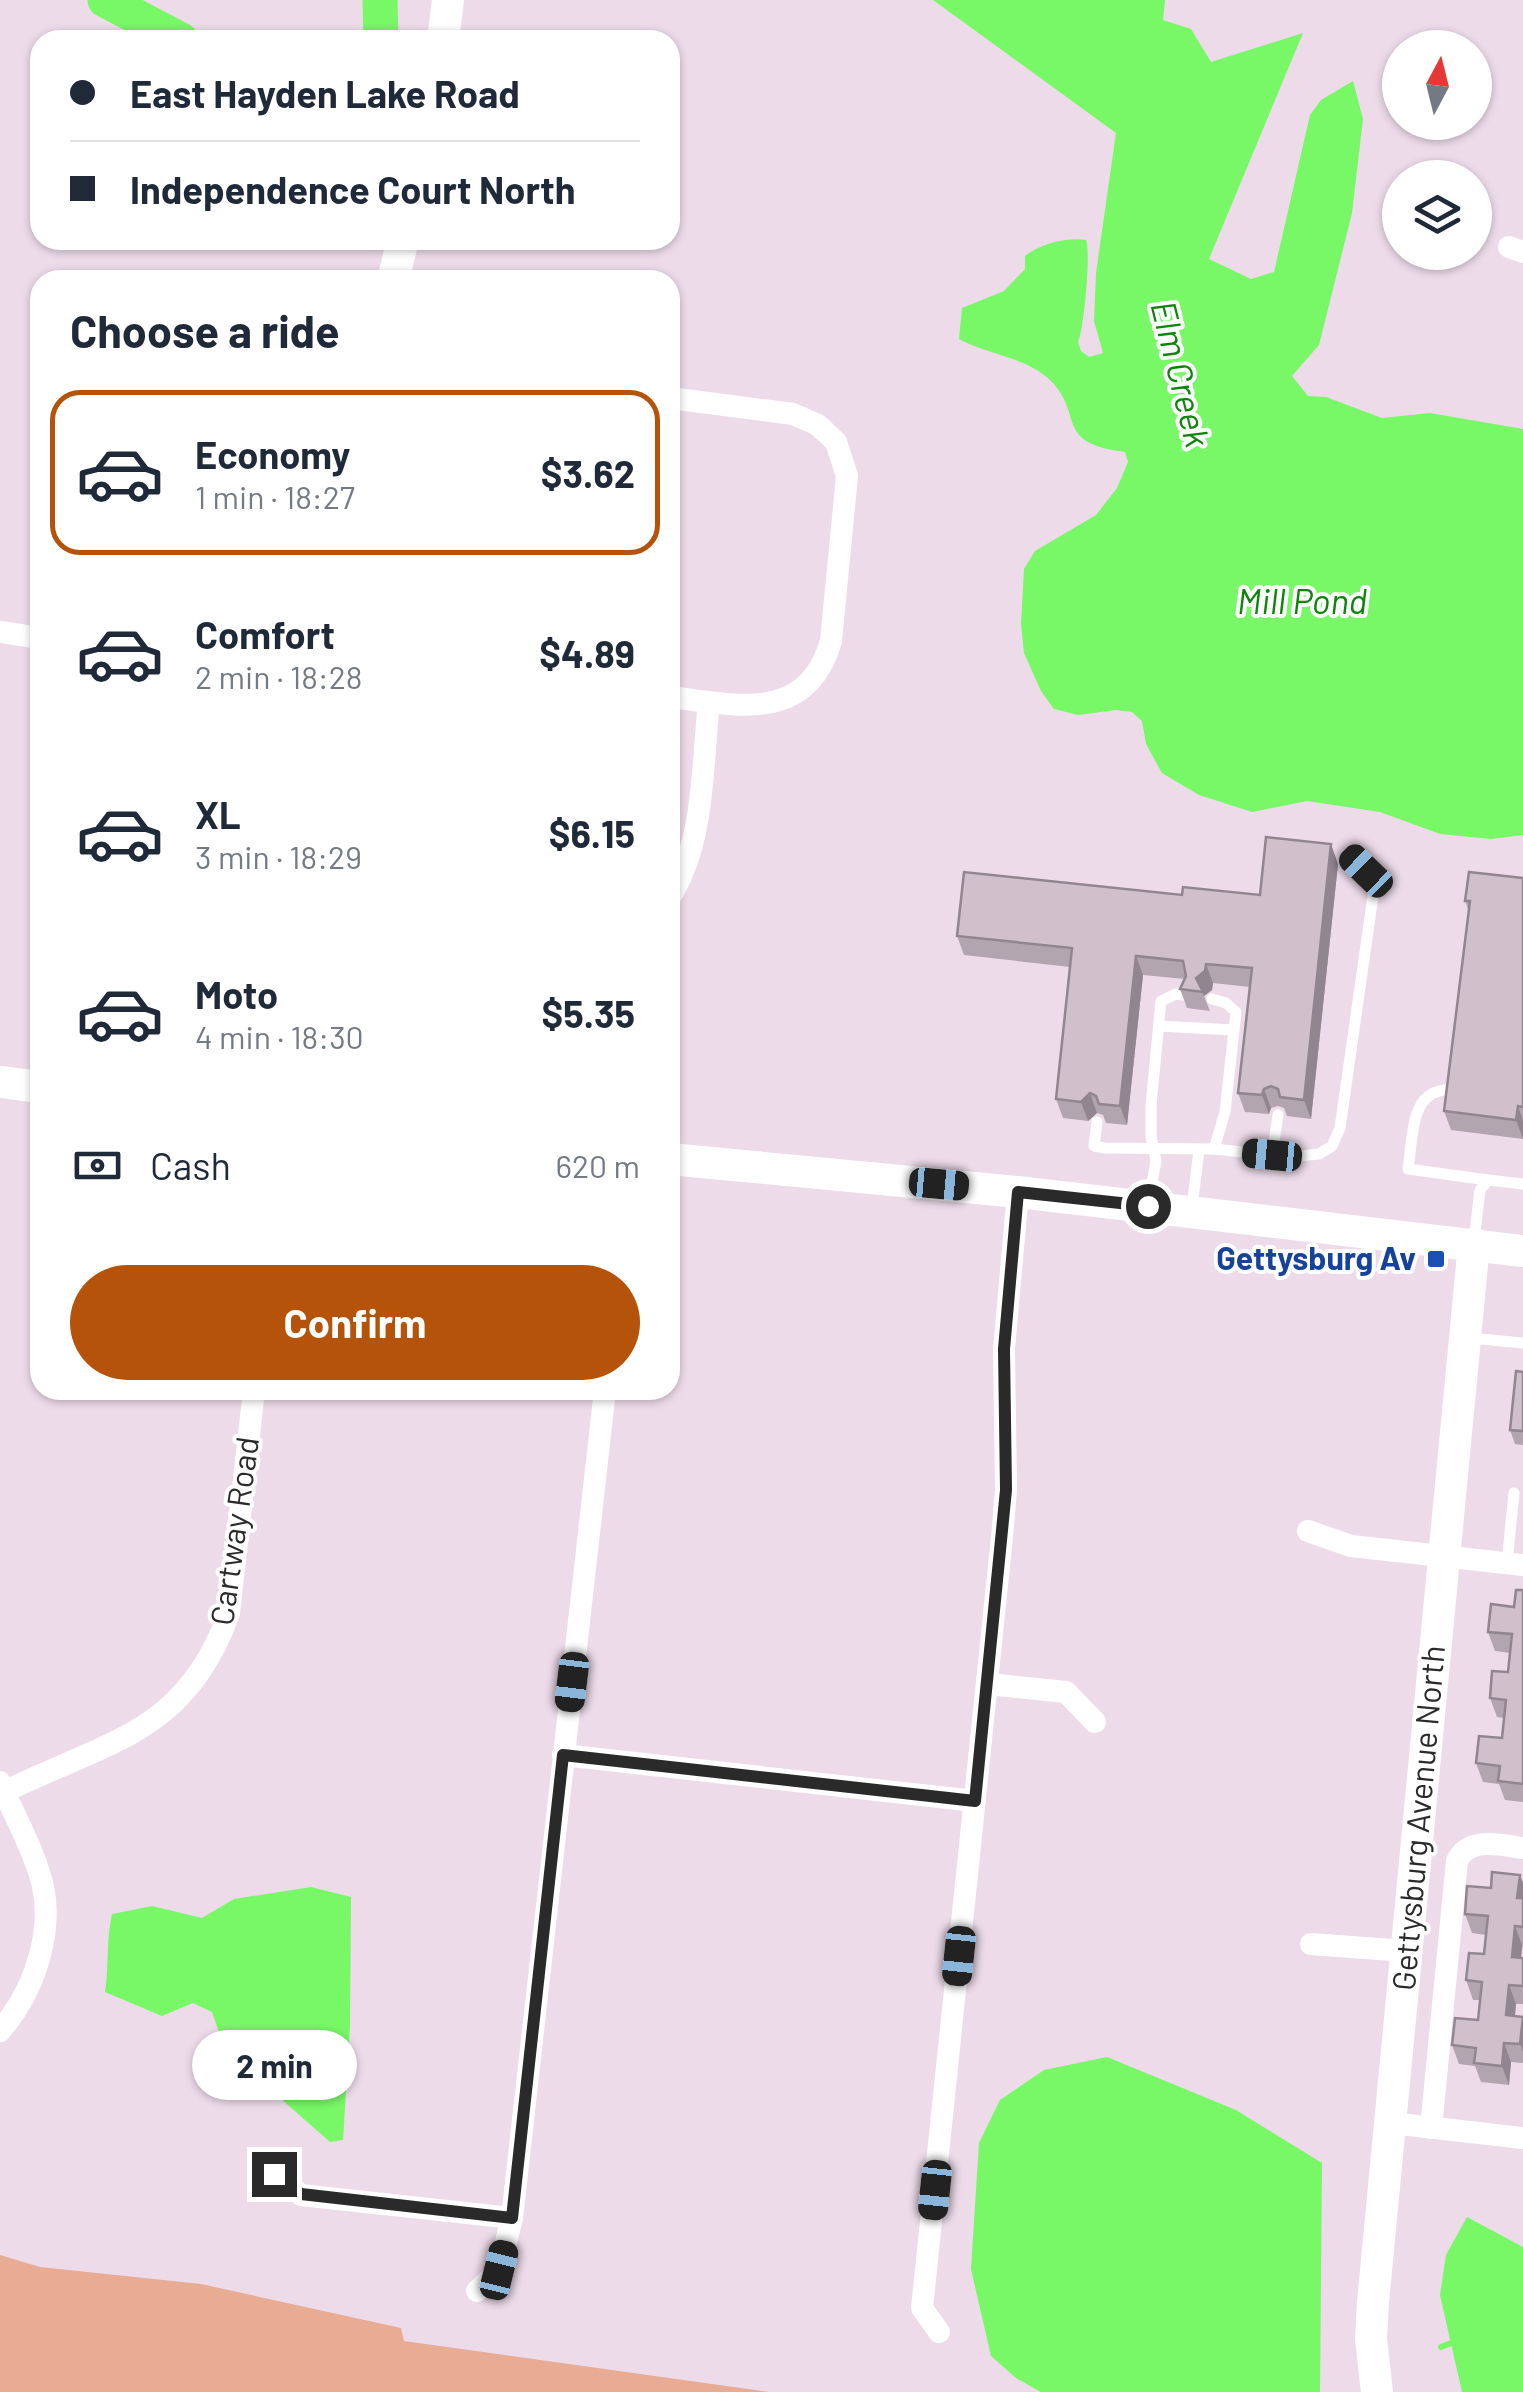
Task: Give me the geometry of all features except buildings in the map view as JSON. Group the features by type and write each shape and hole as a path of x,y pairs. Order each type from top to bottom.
{"street":[{"path":"444,30 448,0"},
{"path":"680,399 781,412 818,425 836,442 848,476 831,641 818,672 793,695 772,704 680,698"},
{"path":"0,632 30,636"},
{"path":"680,876 696,824 709,702"},
{"path":"0,1082 30,1086"},
{"path":"680,1159 1148,1206 1523,1251"},
{"path":"939,2332 922,2308 1006,1490 1004,1349 1018,1192"},
{"name":"Gettysburg Avenue North","path":"1377,2392 1371,2339 1474,1244"},
{"name":"Cartway Road","path":"2,1787 141,1730 176,1702 209,1660 229,1613 253,1400"},
{"path":"477,2291 499,2270 512,2218 603,1400"},
{"path":"1308,1531 1351,1546 1515,1564"},
{"path":"988,1684 1066,1692 1095,1722"},
{"path":"563,1755 975,1801"},
{"path":"0,2031 30,1987 44,1929 40,1872 2,1787"},
{"path":"1431,2128 1457,1861 1462,1851 1472,1845 1523,1848"},
{"path":"1310,1944 1406,1951"},
{"path":"1391,2123 1523,2138"},
{"path":"274,2174 301,2194 512,2218"}],"lane":[{"path":"1096,1122 1094,1146 1214,1149 1272,1155 1319,1154 1332,1146 1340,1128 1374,889 1366,871 1350,855"},
{"path":"1148,1206 1156,1161 1151,1104 1160,1001 1184,995"},
{"path":"1212,999 1226,1003 1236,1012 1224,1112 1214,1149"},
{"path":"1158,1026 1233,1030"},
{"path":"1448,1090 1437,1090 1424,1097 1417,1108 1408,1170 1523,1184"},
{"path":"1272,1155 1278,1116"},
{"path":"1192,1211 1199,1150"},
{"path":"1474,1244 1480,1190 1488,1180"},
{"path":"1466,1337 1523,1342"},
{"path":"1514,1494 1515,1564"}],"shaded area":[{"path":"0,2255 40,2267 201,2284 401,2328 404,2341 770,2392 0,2392"}],"water":[{"name":"Mill Pond","path":"933,0 1165,0 1163,20 1191,29 1211,62 1303,33 1209,259 1251,279 1274,272 1310,115 1321,100 1353,81 1363,119 1352,213 1319,345 1292,376 1308,396 1326,397 1382,418 1430,413 1523,429 1523,835 1491,839 1440,834 1380,812 1307,801 1252,812 1199,795 1162,773 1146,744 1142,721 1132,712 1078,715 1054,709 1041,691 1024,653 1024,569 1035,551 1096,515 1117,488 1128,462 1125,452 1103,448 1079,435 1061,394 1042,374 959,339 962,308 1004,291 1025,269 1025,256 1031,252 1062,241 1086,240 1086,291 1078,342 1089,357 1103,353 1094,321 1096,273 1116,133"},
{"path":"311,1887 351,1897 350,2027 343,2140 330,2142 263,2083 220,2035 212,2012 193,2003 162,2016 105,1992 112,1914 152,1906 202,1918 234,1899"},
{"path":"1107,2057 1236,2110 1322,2163 1320,2392 1041,2392 1016,2378 991,2356 971,2269 979,2143 1000,2100 1044,2070"},
{"path":"1467,2217 1523,2247 1523,2392 1462,2392 1440,2295 1446,2255"}],"waterway":[{"name":"Elm Creek","path":"105,0 162,30"},
{"name":"Elm Creek","path":"380,0 381,30"},
{"path":"1441,2347 1451,2343"}],"place":[{"name":"Gettysburg Av","path":"1436,1259"}],"route":[{"path":"274,2174 301,2194 512,2218 563,1755 975,1801 1006,1490 1002,1395 1018,1192 1148,1206"}]}
